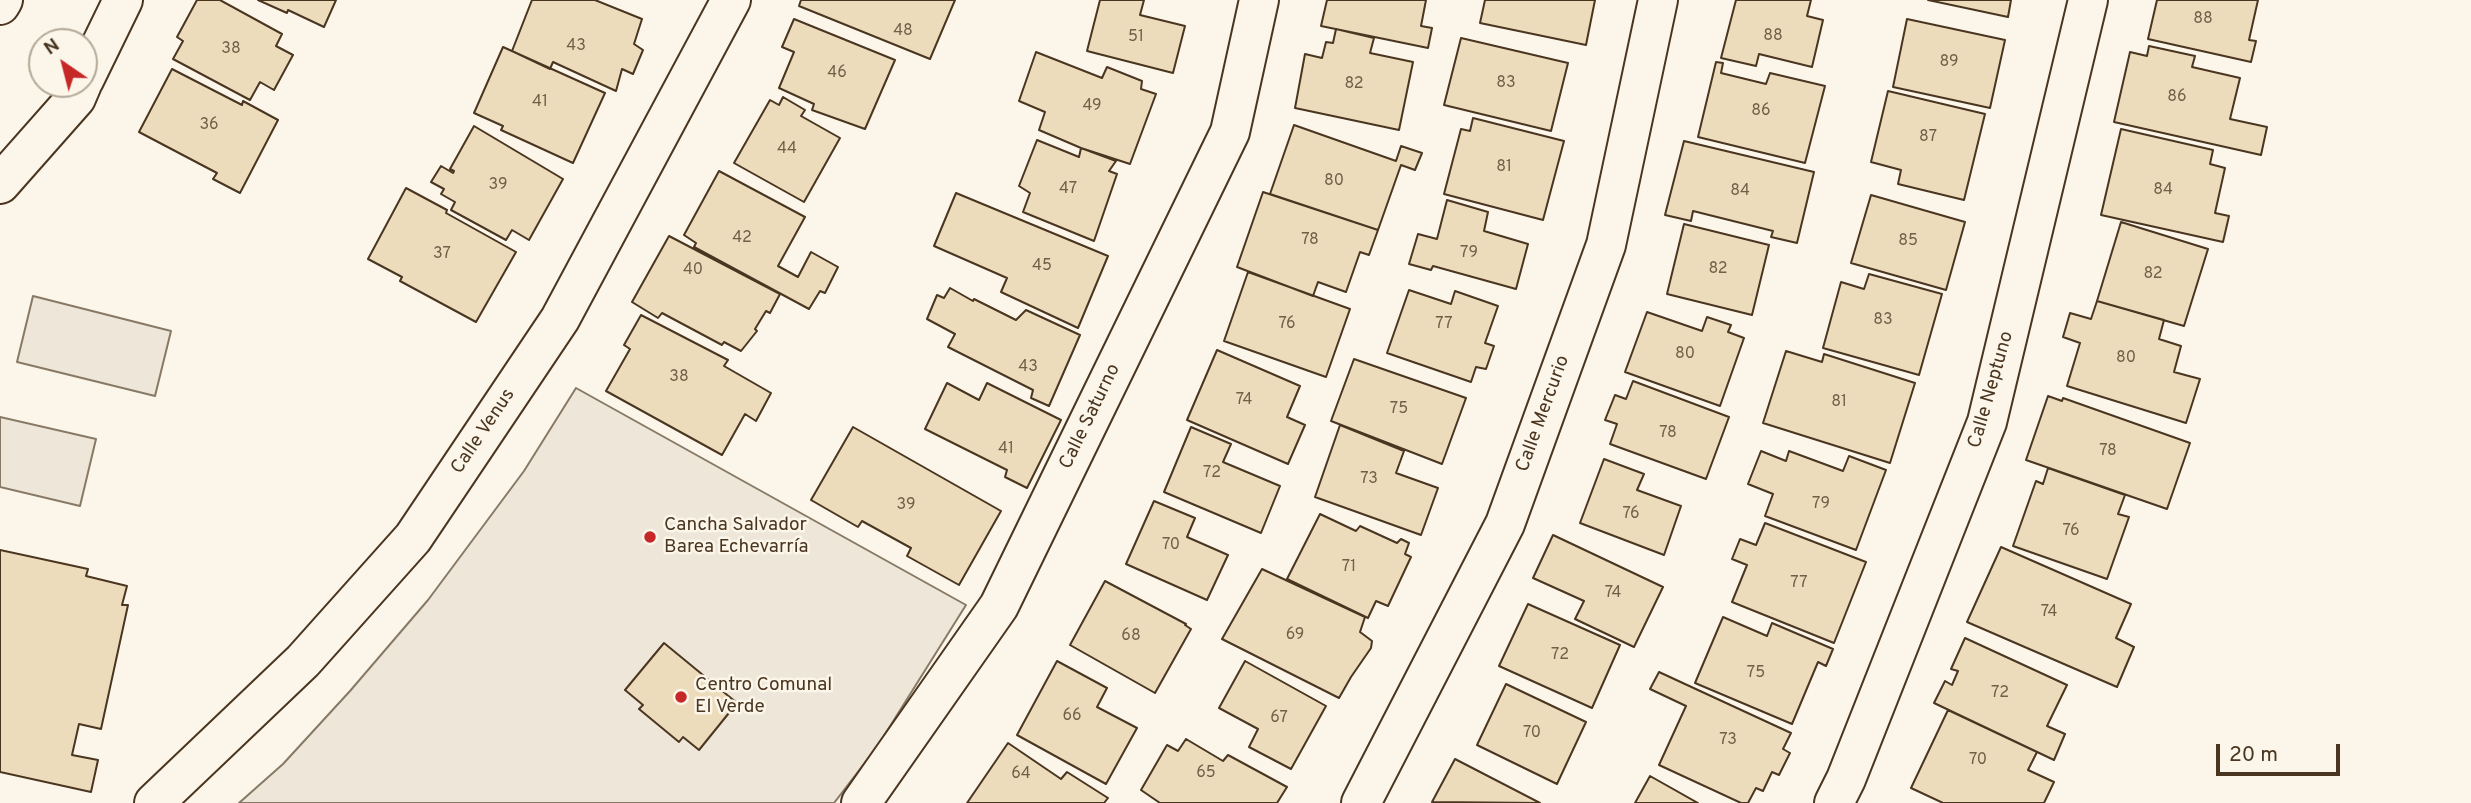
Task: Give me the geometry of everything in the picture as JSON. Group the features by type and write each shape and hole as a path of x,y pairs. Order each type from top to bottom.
{"street":[{"path":"0,5 3,0"},
{"path":"98,51 123,0"},
{"name":"Calle Venus","path":"154,803 303,661 413,538 560,319 731,0"},
{"name":"Calle Saturno","path":"861,803 999,606 1230,132 1259,0"},
{"name":"Calle Mercurio","path":"1362,803 1509,511 1606,245 1658,0"},
{"name":"Calle Neptuno","path":"1834,803 1987,422 2088,0"},
{"path":"0,184 76,98"}],"shaded area":[{"path":"33,296 171,331 155,396 17,362"},
{"path":"576,388 966,605 877,747 834,803 239,803 283,764 428,600 524,471"},
{"path":"0,417 96,439 80,506 0,487"}],"building":[{"path":"197,0 220,0 282,34 276,46 293,55 274,90 260,82 250,100 173,59 183,41 177,37"},
{"path":"258,0 336,0 324,27 288,10 287,13"},
{"path":"532,0 595,0 642,19 634,44 643,50 633,74 622,69 616,91 553,62 550,69 512,51"},
{"path":"801,0 955,0 930,59 799,6"},
{"path":"1100,0 1144,0 1140,15 1185,26 1173,73 1087,51"},
{"path":"1327,0 1426,0 1421,26 1432,28 1428,48 1321,26"},
{"path":"1485,0 1595,0 1586,45 1480,23"},
{"path":"1736,0 1811,0 1807,16 1823,20 1812,67 1759,54 1756,66 1721,58"},
{"path":"1928,0 2011,0 2008,17"},
{"path":"2157,0 2258,0 2249,40 2256,41 2251,62 2148,39"},
{"path":"794,19 895,60 865,129 812,110 814,104 779,88 794,52 782,47"},
{"path":"1907,19 2005,40 1990,108 1893,87"},
{"path":"1336,29 1374,38 1370,53 1413,62 1399,130 1295,108 1305,54 1322,58 1326,42 1333,43"},
{"path":"1461,38 1568,63 1551,131 1444,105"},
{"path":"2149,46 2195,56 2192,67 2240,78 2230,119 2267,127 2261,155 2114,122 2130,52 2147,56"},
{"path":"503,47 605,93 573,163 501,130 503,126 474,113"},
{"path":"1036,52 1102,78 1107,67 1142,81 1141,89 1156,94 1130,164 1081,148 1039,130 1045,112 1019,101"},
{"path":"1716,62 1723,63 1721,73 1766,84 1770,73 1825,86 1805,163 1698,137"},
{"path":"172,69 278,120 240,193 213,179 217,173 139,132"},
{"path":"1888,91 1985,114 1964,200 1898,184 1901,170 1871,162"},
{"path":"783,97 805,110 801,116 840,138 804,202 734,163 770,100 779,105"},
{"path":"1473,118 1564,141 1543,220 1444,194 1461,129 1470,131"},
{"path":"1294,125 1396,161 1401,146 1422,153 1415,170 1401,165 1378,230 1270,194"},
{"path":"474,126 563,179 529,240 512,230 506,240 451,210 455,202 441,194 444,189 431,182 441,166 453,173 450,169"},
{"path":"2121,129 2213,150 2210,164 2225,168 2215,213 2229,216 2223,242 2101,215"},
{"path":"1037,140 1079,157 1081,148 1116,161 1109,171 1117,174 1094,241 1023,212 1030,193 1019,186"},
{"path":"1684,141 1814,172 1797,243 1771,237 1773,231 1693,211 1691,221 1665,215"},
{"path":"719,171 805,217 778,266 798,277 811,252 838,267 825,293 820,291 809,309 694,247 696,243 684,235"},
{"path":"406,188 516,252 476,322 400,281 402,277 368,259"},
{"path":"1263,192 1378,230 1369,255 1360,252 1346,292 1318,282 1313,296 1237,267"},
{"path":"956,193 1108,256 1078,328 1001,292 1007,278 934,246"},
{"path":"1871,195 1965,222 1946,290 1851,263"},
{"path":"1447,200 1488,212 1484,231 1528,244 1516,289 1433,266 1431,270 1409,264 1418,234 1437,239"},
{"path":"2121,222 2208,249 2184,326 2097,301"},
{"path":"1684,224 1769,245 1752,315 1667,294"},
{"path":"669,236 780,294 770,313 766,311 755,329 757,331 741,351 724,342 722,345 662,313 658,318 632,302"},
{"path":"1248,272 1350,309 1326,377 1224,341"},
{"path":"1869,274 1942,294 1919,375 1823,348 1841,282 1864,289"},
{"path":"950,288 1016,320 1026,310 1080,335 1049,406 1031,398 1033,390 948,347 955,334 927,319 937,295 944,298"},
{"path":"1409,290 1451,304 1455,291 1498,306 1485,343 1494,346 1486,369 1476,367 1471,382 1387,353"},
{"path":"2097,301 2164,320 2159,339 2181,346 2174,372 2200,379 2186,423 2067,386 2080,343 2063,337 2070,313 2091,319"},
{"path":"1647,312 1702,331 1707,317 1731,325 1728,332 1744,338 1720,406 1625,372"},
{"path":"641,315 728,360 724,366 771,393 756,421 745,414 722,455 606,391 630,349 624,345"},
{"path":"1217,350 1300,386 1287,417 1305,425 1288,464 1187,420"},
{"path":"1786,351 1822,362 1824,354 1915,383 1890,463 1763,423"},
{"path":"1354,359 1466,398 1442,464 1331,421"},
{"path":"1633,381 1729,417 1706,479 1610,444 1617,424 1605,420 1615,395 1626,399"},
{"path":"947,383 979,400 987,383 1061,420 1027,488 1005,477 1007,470 925,429"},
{"path":"2048,396 2062,401 2063,398 2190,443 2167,509 2026,460"},
{"path":"1340,425 1404,451 1396,473 1438,488 1421,535 1315,497"},
{"path":"853,427 1001,511 959,585 907,556 911,548 862,521 858,527 811,500"},
{"path":"1191,427 1231,444 1223,462 1280,486 1261,533 1164,492"},
{"path":"1761,451 1786,461 1789,451 1843,471 1849,456 1886,470 1856,550 1765,516 1773,494 1748,484"},
{"path":"1604,459 1644,474 1637,490 1681,506 1664,555 1580,523"},
{"path":"2048,468 2125,495 2118,514 2129,517 2107,579 2013,546 2036,481 2043,484"},
{"path":"1154,501 1195,518 1187,537 1228,555 1207,600 1126,564"},
{"path":"1320,514 1356,531 1360,526 1397,543 1401,539 1409,543 1405,554 1411,557 1388,606 1376,601 1368,618 1287,579"},
{"path":"1765,523 1866,562 1834,643 1732,602 1747,565 1732,559 1740,539 1756,545"},
{"path":"1553,535 1663,587 1634,647 1575,619 1584,601 1533,578"},
{"path":"2001,547 2131,604 2116,638 2134,647 2117,687 1967,622"},
{"path":"0,550 88,569 86,576 127,586 122,605 128,605 101,729 79,724 72,755 98,760 91,792 0,772"},
{"path":"1262,569 1365,617 1360,632 1372,641 1371,648 1339,698 1222,639"},
{"path":"1105,581 1191,629 1155,693 1070,645"},
{"path":"1528,604 1620,645 1592,708 1499,666"},
{"path":"1723,617 1767,636 1772,623 1833,649 1826,666 1818,662 1792,724 1695,683"},
{"path":"1965,638 2067,685 2047,726 2065,734 2054,760 1934,703 1945,681 1952,685 1958,671 1951,669"},
{"name":"Centro Comunal El Verde","path":"664,643 737,703 699,750 683,737 679,742 639,709 643,705 625,690"},
{"path":"1057,661 1107,688 1097,707 1137,728 1106,784 1017,735"},
{"path":"1245,661 1326,706 1291,769 1249,747 1258,729 1219,708"},
{"path":"1659,672 1791,733 1783,749 1790,753 1779,775 1772,772 1763,791 1756,788 1748,803 1741,803 1659,765 1686,706 1650,689"},
{"path":"1506,684 1586,722 1557,784 1477,745"},
{"path":"1948,710 2037,752 2028,770 2054,782 2044,803 1943,803 1911,788"},
{"path":"1186,739 1223,761 1228,755 1287,787 1277,803 1160,803 1141,790 1167,745 1178,751"},
{"path":"1008,743 1061,779 1067,772 1108,798 1104,803 967,803"},
{"path":"1455,759 1540,803 1432,802"},
{"path":"1650,776 1698,803 1635,803"}],"place":[{"name":"Cancha Salvador Barea Echevarría","path":"650,537"},
{"name":"Centro Comunal El Verde","path":"681,697"}]}
